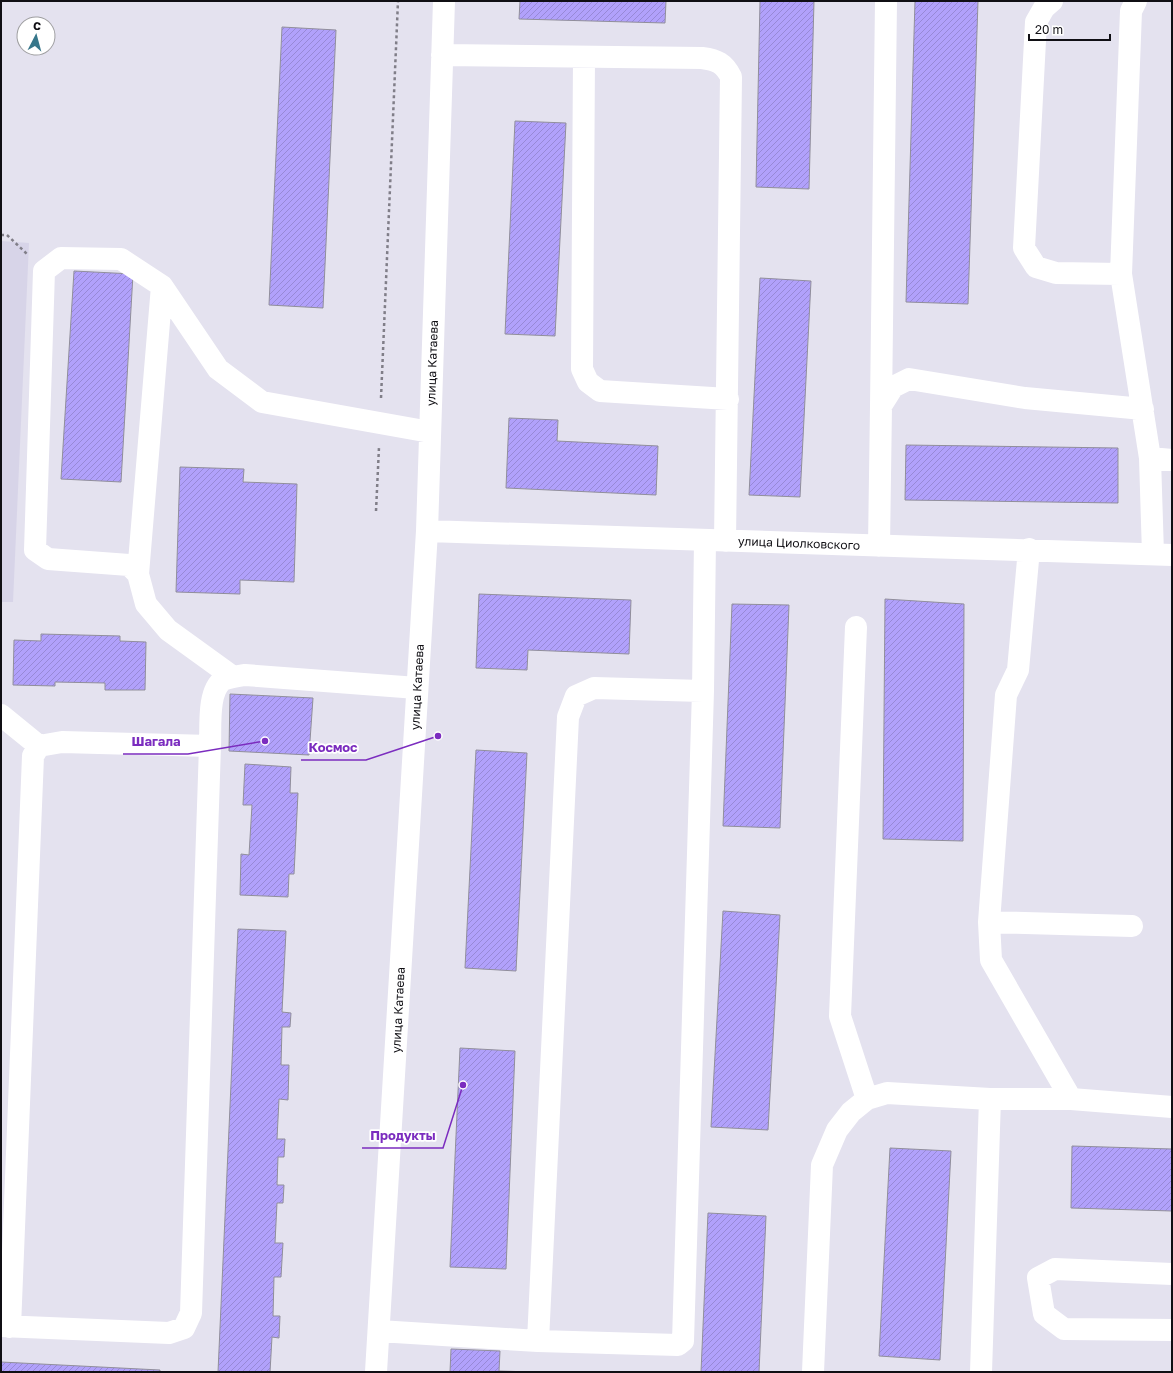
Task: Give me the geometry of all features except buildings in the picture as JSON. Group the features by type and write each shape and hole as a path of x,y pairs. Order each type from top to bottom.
{"street":[{"name":"улица Катаева","path":"376,1372 427,531 444,1"},
{"path":"879,546 886,1"},
{"path":"1052,1 1044,8 1036,22 1024,248 1036,267 1056,273 1121,274"},
{"path":"1136,1 1131,11 1121,274 1143,409 1162,555"},
{"path":"379,1330 538,1341 678,1345 683,1341 703,691 728,399 731,77 726,67 717,60 442,55"},
{"path":"584,58 582,369 588,382 600,391 728,399"},
{"path":"138,574 129,565 48,559 35,550 44,271 61,258 121,259 162,286 218,369 262,402 430,432"},
{"path":"162,286 138,574 146,604 168,630 233,677"},
{"path":"881,406 893,387 909,379 1026,398 1143,409"},
{"path":"1150,458 1172,460"},
{"name":"улица Циолковского","path":"427,531 879,546 1029,549 1162,555"},
{"path":"1029,549 1018,670 1006,695 989,922 990,960 1070,1098"},
{"path":"856,627 840,1016 867,1099"},
{"path":"39,746 33,756 31,767 6,1326 169,1333 184,1328 191,1314 210,746 212,696 215,688 233,677 245,675 417,688"},
{"path":"538,1341 568,717 576,696 594,688 703,691"},
{"path":"1,715 39,746 62,742 210,746"},
{"path":"989,922 1132,926"},
{"path":"813,1372 822,1166 837,1130 851,1112 867,1099 888,1093 990,1099 1070,1098 1172,1107"},
{"path":"981,1372 990,1099"},
{"path":"1172,1274 1055,1269 1038,1278 1044,1314 1064,1329 1172,1330"}],"path":[{"path":"376,511 398,1"},
{"path":"1,235 7,235 44,271"}],"shaded area":[{"path":"1,241 29,243 13,602 1,602"}],"place":[{"name":"Космос","path":"438,736"},
{"name":"Шагала","path":"265,741"},
{"name":"Продукты","path":"463,1085"}]}
